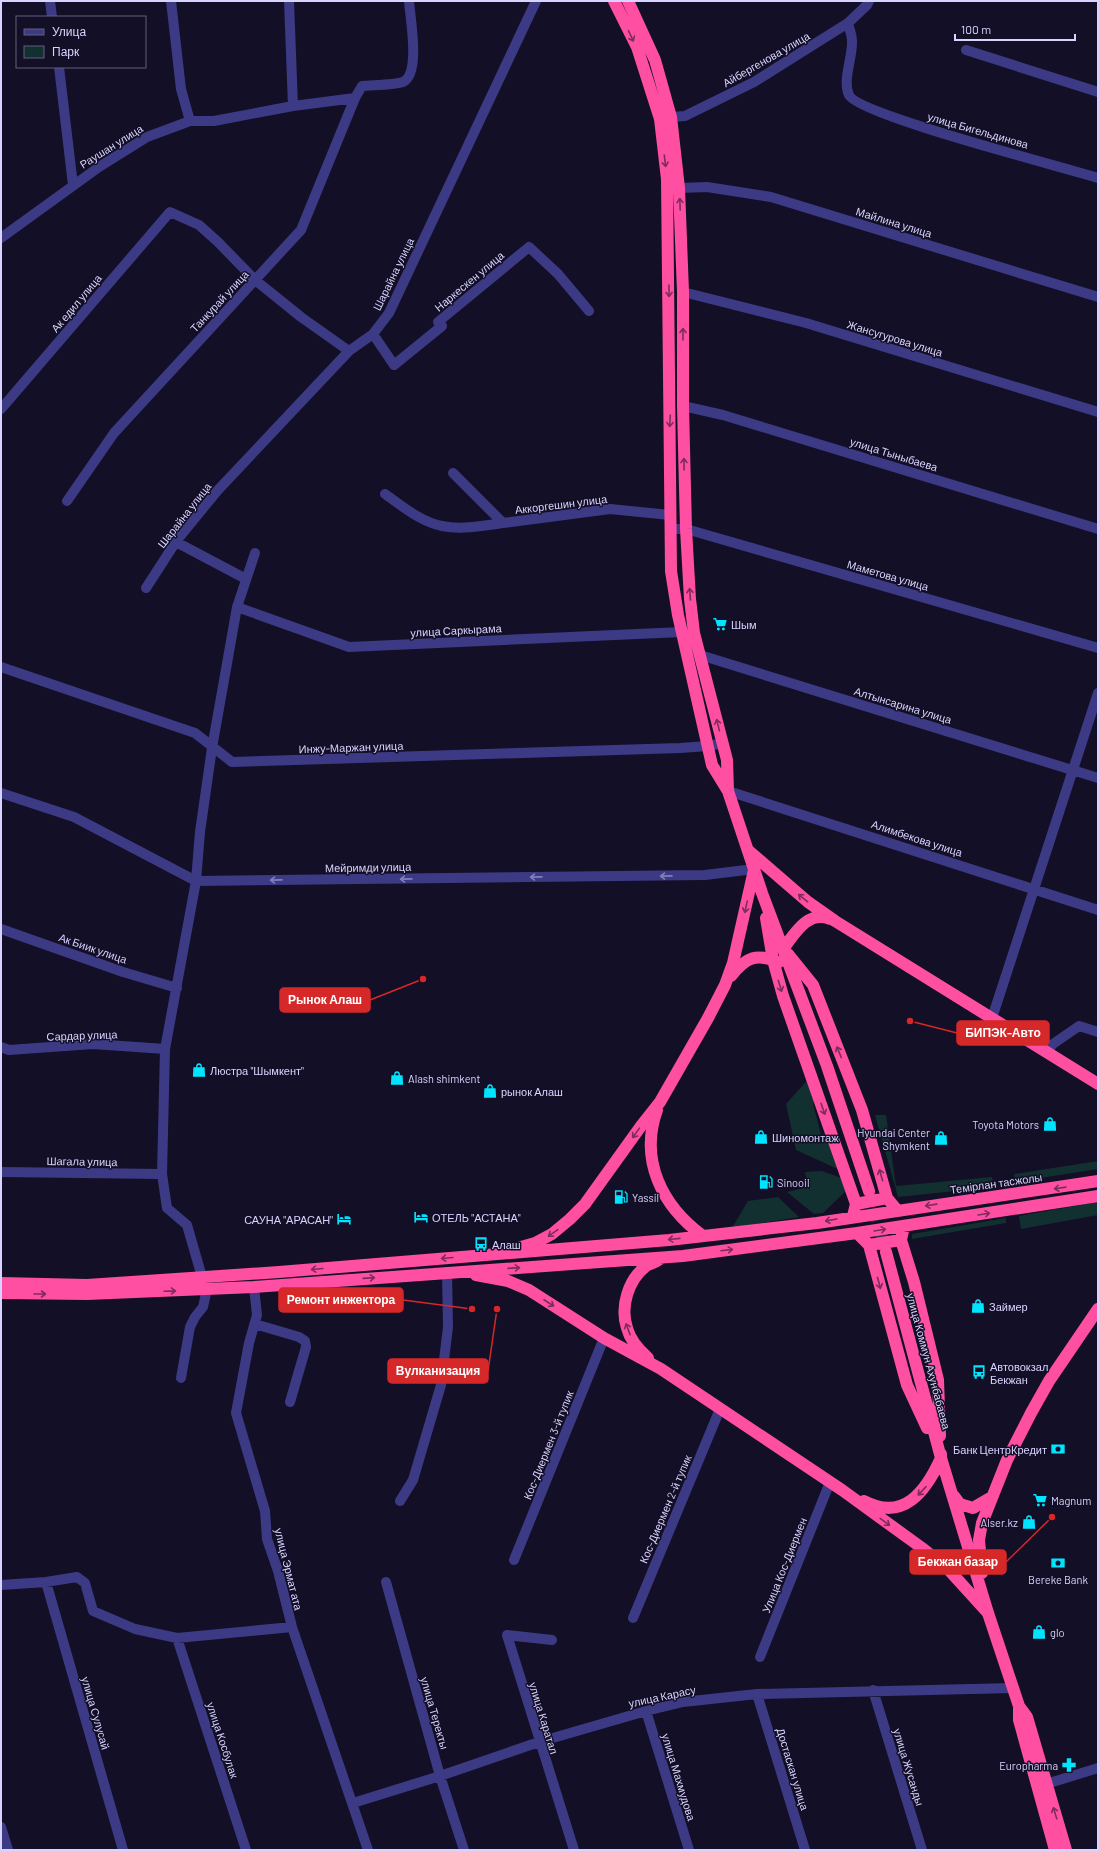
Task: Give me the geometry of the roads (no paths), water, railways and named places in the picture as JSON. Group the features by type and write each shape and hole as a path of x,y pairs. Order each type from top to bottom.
{"highway":[{"path":"614,1 637,47 660,119 667,180 671,571 682,632 712,765 728,791 749,850 762,893 827,1066 869,1191"},
{"path":"628,1 655,60 671,117 680,188 686,529 691,606 694,633 727,760 728,791"},
{"path":"749,850 808,902 835,921 1098,1084"},
{"path":"1,1283 87,1285 473,1256 535,1243 552,1234 585,1204 660,1102 708,1018 725,985 733,962 754,869"},
{"path":"762,893 773,960 783,996 856,1204 853,1216"},
{"path":"783,948 807,921 816,917 825,917 835,921"},
{"path":"783,948 812,985 862,1110 887,1198 897,1210"},
{"path":"725,985 739,966 748,959 756,957 789,965"},
{"path":"660,1102 652,1123 650,1141 652,1163 660,1185 678,1215 703,1236"},
{"name":"Темірлан тасжолы","path":"473,1256 703,1236 817,1223 853,1216 1098,1181"},
{"path":"1,1293 87,1294 254,1287 666,1257 857,1233 1098,1196"},
{"path":"856,1204 887,1198"},
{"path":"842,1490 874,1506 888,1509 904,1505 918,1496 925,1488 941,1458 938,1380 914,1282 901,1240 904,1226"},
{"path":"857,1233 869,1245 907,1385 941,1458"},
{"path":"869,1245 901,1240"},
{"name":"улица Коммун Ахунбабаева","path":"886,1252 941,1458 988,1613 1019,1706 1019,1720 1029,1739"},
{"path":"661,1369 637,1348 627,1328 624,1312 626,1295 633,1281 646,1267 666,1257"},
{"path":"461,1272 508,1281 529,1290 604,1338 661,1369 842,1490 922,1548 948,1569 988,1613"},
{"path":"988,1613 979,1540 982,1523 1007,1460 1031,1413 1049,1381 1098,1309"},
{"path":"952,1494 960,1504 973,1508 982,1505 992,1497"},
{"path":"1029,1739 1046,1784 1066,1850"},
{"path":"1029,1739 1055,1850"}],"street":[{"path":"50,1 52,16"},
{"path":"171,1 181,89 190,121"},
{"path":"289,1 293,106"},
{"path":"355,98 362,86 403,82 409,76 414,60 408,1"},
{"name":"Шарайна улица","path":"146,588 176,542 218,490 349,351 373,334 389,314 536,1"},
{"name":"Айбергенова улица","path":"671,117 685,116 754,82 848,23 867,5 869,1"},
{"name":"улица Бигельдинова","path":"848,23 852,40 847,86 849,95 854,100 894,118 1098,178"},
{"path":"966,50 1098,92"},
{"path":"58,68 74,185"},
{"name":"Раушан улица","path":"1,238 74,185 147,137 190,121 214,121 293,106 355,98"},
{"name":"Танкурай улица","path":"67,501 114,433 301,230 355,98"},
{"name":"Майлина улица","path":"680,188 706,187 771,197 1098,297"},
{"name":"Ак едил улица","path":"1,409 170,212 199,225 255,280"},
{"name":"Наркескен улица","path":"373,334 394,365 442,326 438,322 529,247 558,274 589,311"},
{"path":"255,280 301,318 349,351"},
{"name":"Жансугурова улица","path":"683,292 806,323 1098,412"},
{"name":"улица Тыныбаева","path":"683,406 724,415 1098,529"},
{"path":"452,473 503,523"},
{"name":"Аккоргешин улица","path":"386,494 421,518 441,526 468,528 610,509 670,515"},
{"name":"Маметова улица","path":"671,529 686,529 1098,648"},
{"path":"176,542 246,579"},
{"path":"202,1277 187,1225 167,1208 162,1174 165,1049 196,881 200,832 212,748 237,608 255,553"},
{"name":"улица Саркырама","path":"237,608 349,647 682,632"},
{"name":"Алтынсарина улица","path":"700,655 1098,778"},
{"name":"Инжу-Маржан улица","path":"1,668 195,733 212,748 232,762 708,746 723,743"},
{"path":"992,1018 1033,888 1074,771 1098,693"},
{"name":"Алимбекова улица","path":"728,791 1098,910"},
{"name":"Мейримди улица","path":"1,793 74,817 196,881 704,875 754,869"},
{"name":"Ак Биик улица","path":"1,929 124,972 177,988"},
{"path":"1046,1052 1053,1044 1079,1026 1098,1032"},
{"name":"Сардар улица","path":"1,1047 9,1050 93,1044 165,1049"},
{"name":"Шагала улица","path":"1,1172 162,1174"},
{"path":"400,1501 413,1480 441,1385 448,1327 447,1272"},
{"name":"улица Эрмат ата","path":"254,1287 257,1315 249,1343 236,1413 265,1511 267,1539 278,1571 292,1627 368,1850"},
{"path":"181,1378 190,1327 195,1317 203,1307 207,1289"},
{"path":"255,1324 299,1337 305,1341 306,1347 290,1402"},
{"name":"Кос-Диермен 3-й тупик","path":"514,1560 604,1338"},
{"name":"Кос-Диермен 2-й тупик","path":"633,1618 720,1409"},
{"name":"Улица Кос-Диермен","path":"760,1657 830,1482"},
{"path":"1,1585 46,1582 77,1577 85,1582 93,1611 135,1629 178,1638 292,1627"},
{"name":"улица Сулусай","path":"46,1582 123,1850"},
{"name":"улица Теректы","path":"386,1582 440,1776 464,1850"},
{"name":"улица Каратал","path":"552,1640 507,1635 539,1742 574,1850"},
{"name":"улица Косбулак","path":"178,1638 246,1850"},
{"name":"улица Карасу","path":"353,1804 539,1742 646,1711 683,1702 757,1694 873,1690 1013,1688"},
{"name":"улица Жусанды","path":"873,1690 922,1850"},
{"name":"Достаскан улица","path":"757,1694 805,1850"},
{"name":"улица Махмудова","path":"646,1711 689,1850"},
{"path":"1046,1784 1098,1768"},
{"path":"1,1827 8,1850"}],"tunnel":[{"path":"869,1192 886,1252"}],"place":[{"name":"Шым","path":"720,624"},
{"name":"Рынок Алаш","path":"423,979"},
{"name":"БИПЭК-Авто","path":"910,1021"},
{"name":"Люстра \"Шымкент\"","path":"199,1070"},
{"name":"Alash shimkent","path":"397,1078"},
{"name":"рынок Алаш","path":"490,1091"},
{"name":"Toyota Motors","path":"1050,1124"},
{"name":"Шиномонтаж","path":"761,1137"},
{"name":"Hyundai Center Shymkent","path":"941,1138"},
{"name":"Sinooil","path":"766,1182"},
{"name":"Yassil","path":"621,1197"},
{"name":"ОТЕЛЬ \"АСТАНА\"","path":"421,1217"},
{"name":"САУНА \"АРАСАН\"","path":"344,1219"},
{"name":"Алаш","path":"481,1244"},
{"name":"Займер","path":"978,1306"},
{"name":"Ремонт инжектора","path":"472,1309"},
{"name":"Вулканизация","path":"497,1309"},
{"name":"Автовокзал Бекжан","path":"979,1372"},
{"name":"Банк ЦентрКредит","path":"1058,1449"},
{"name":"Magnum","path":"1040,1500"},
{"name":"Бекжан базар","path":"1052,1517"},
{"name":"Alser.kz","path":"1029,1522"},
{"name":"Bereke Bank","path":"1058,1563"},
{"name":"glo","path":"1039,1632"},
{"name":"Europharma","path":"1069,1765"}]}
